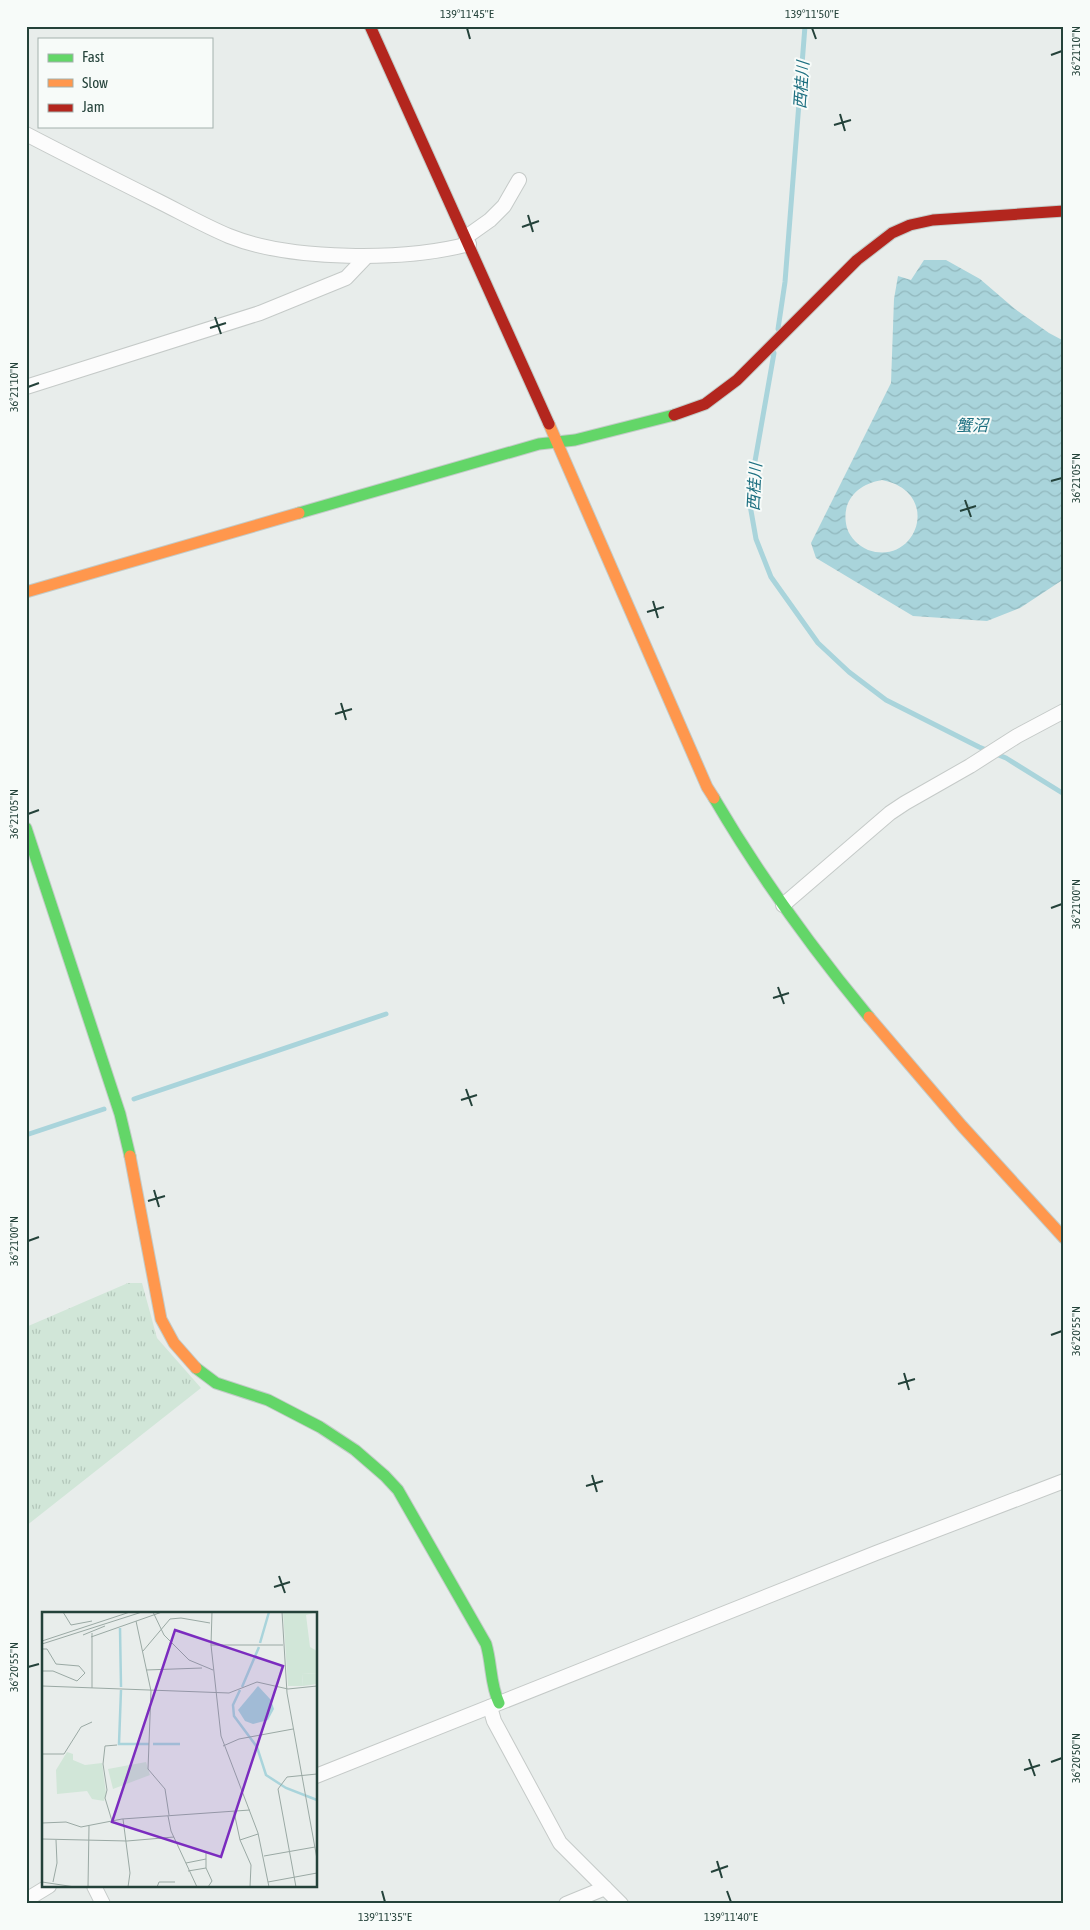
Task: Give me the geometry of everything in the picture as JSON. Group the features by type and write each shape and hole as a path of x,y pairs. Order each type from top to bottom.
{"street":[{"path":"374,28 557,441 707,787 732,831 808,940 986,1155 1064,1238"},
{"path":"26,134 230,236 280,249 325,255 367,256 446,250 467,241 490,220 504,206 520,180"},
{"path":"26,592 530,446 576,440 655,421 696,408 737,380 872,246 902,227 933,220 1064,211"},
{"path":"26,387 260,313 346,278 367,256"},
{"path":"783,905 890,813 1064,710"},
{"path":"26,828 128,1142 157,1299 161,1317 169,1336 202,1374 212,1381 267,1400 327,1432 386,1476 398,1490 486,1644 491,1658 490,1682 494,1705 494,1721 560,1843 621,1904"},
{"path":"318,1775 1064,1481"},
{"path":"26,1900 46,1888"},
{"path":"95,1888 103,1904"},
{"path":"566,1904 605,1888"}],"green space":[{"path":"128,1283 142,1283 157,1338 201,1388 26,1526 26,1327"}],"water":[{"name":"蟹沼","path":"924,260 946,260 980,279 1015,309 1049,333 1064,341 1064,579 1020,608 987,621 913,616 816,558 811,543 891,383 894,299 898,276 911,280","holes":["882,480 901,487 912,498 917,512 916,526 910,538 899,548 885,552 868,550 861,546 848,532 845,519 848,502 852,496 865,486"]}],"waterway":[{"name":"西桂川","path":"778,329 785,282 805,26"},
{"name":"西桂川","path":"774,353 751,484 750,505 756,539 771,577 818,643 849,672 886,700 979,747 1006,758 1064,794"},
{"path":"134,1099 386,1014"},
{"path":"26,1135 104,1109"}],"traffic: fast":[{"path":"299,513 539,444 575,440 674,415"},
{"path":"714,798 749,855 787,911 869,1017"},
{"path":"26,828 120,1114 130,1156"},
{"path":"196,1368 216,1383 268,1400 320,1427 355,1450 398,1490 486,1644 494,1689 499,1703"}],"traffic: slow":[{"path":"549,424 707,787 714,798"},
{"path":"26,592 299,513"},
{"path":"869,1017 962,1126 1064,1238"},
{"path":"130,1156 161,1319 174,1343 196,1368"}],"traffic: jam":[{"path":"370,26 549,424"},
{"path":"674,415 705,404 737,380 857,260 892,233 910,225 933,220 1064,211"}]}
